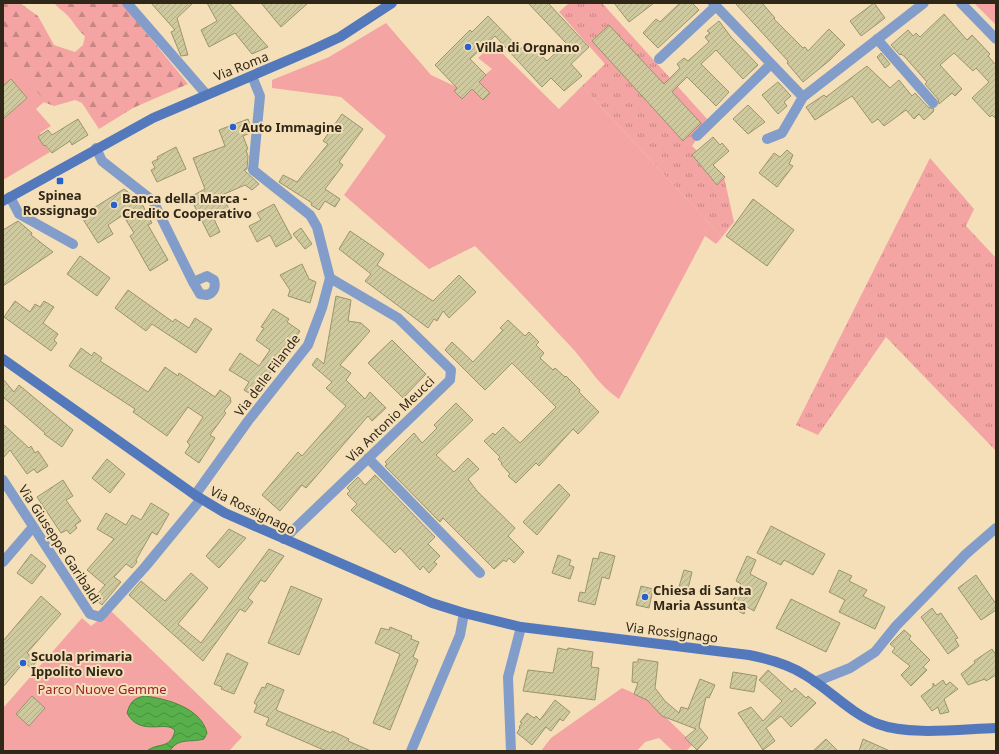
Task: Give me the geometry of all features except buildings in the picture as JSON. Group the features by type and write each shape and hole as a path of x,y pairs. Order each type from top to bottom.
{"street":[{"path":"127,3 206,94"},
{"name":"Via Roma","path":"6,199 96,148 153,118 340,37 392,3"},
{"path":"767,139 782,133 802,97 924,3"},
{"path":"960,3 996,39"},
{"path":"659,59 715,5 802,97"},
{"path":"877,39 933,103"},
{"path":"697,136 771,64"},
{"name":"Via delle Filande","path":"100,617 145,567 198,497 248,421 308,345 322,308 330,278 317,227 310,215 253,170 260,96 252,76"},
{"path":"96,148 102,161 153,200 193,282"},
{"path":"6,199 19,214 73,244"},
{"name":"Via Antonio Meucci","path":"284,539 450,380 451,370 398,318 330,278"},
{"name":"Via Rossignago","path":"3,359 198,497 237,519 411,595 464,613 521,627 749,655 782,663 815,682 852,710 868,719 897,729 996,728"},
{"path":"368,458 480,573"},
{"name":"Via Giuseppe Garibaldi","path":"3,480 90,614 100,617"},
{"path":"3,562 34,527"},
{"path":"815,682 850,668 875,652 896,626 960,559 996,528"},
{"path":"411,751 460,635 464,613"},
{"path":"511,751 508,677 521,627"}],"green space":[{"path":"3,3 20,3 38,16 54,45 75,52 83,45 85,36 68,16 54,3 122,3 188,84 133,108 99,129 82,103 75,100 54,106 38,100 3,72"},
{"path":"569,3 602,3 709,121 692,146 724,177 734,222 722,237 582,86 605,64 559,12"},
{"path":"974,3 996,3 996,25"},
{"path":"386,23 431,75 465,91 492,69 478,58 493,44 559,109 582,86 722,237 716,244 705,236 619,399 600,382 574,350 475,246 429,269 344,195 386,136 341,97 272,88 272,80 329,57"},
{"path":"3,51 45,101 36,109 51,126 40,133 41,135 38,137 50,152 3,180 3,119 27,98 11,79 3,86"},
{"path":"930,158 974,209 966,226 996,258 996,451 886,337 818,435 796,425"},
{"name":"Parco Nuove Gemme","path":"111,611 242,737 229,751 3,751 3,708 82,618 91,626"},
{"path":"622,688 647,699 693,744 686,751 673,751 659,738 645,742 637,751 541,751 551,738"}],"water":[{"path":"145,696 173,702 191,711 204,724 207,733 204,739 181,742 170,751 147,751 170,741 175,731 166,727 146,727 139,725 127,713 135,699"}],"place":[{"name":"Villa di Orgnano","path":"468,47"},
{"name":"Auto Immagine","path":"233,127"},
{"name":"Spinea Rossignago","path":"60,181"},
{"name":"Banca della Marca - Credito Cooperativo","path":"114,205"},
{"name":"Chiesa di Santa Maria Assunta","path":"645,597"},
{"name":"Scuola primaria Ippolito Nievo","path":"23,663"}]}
